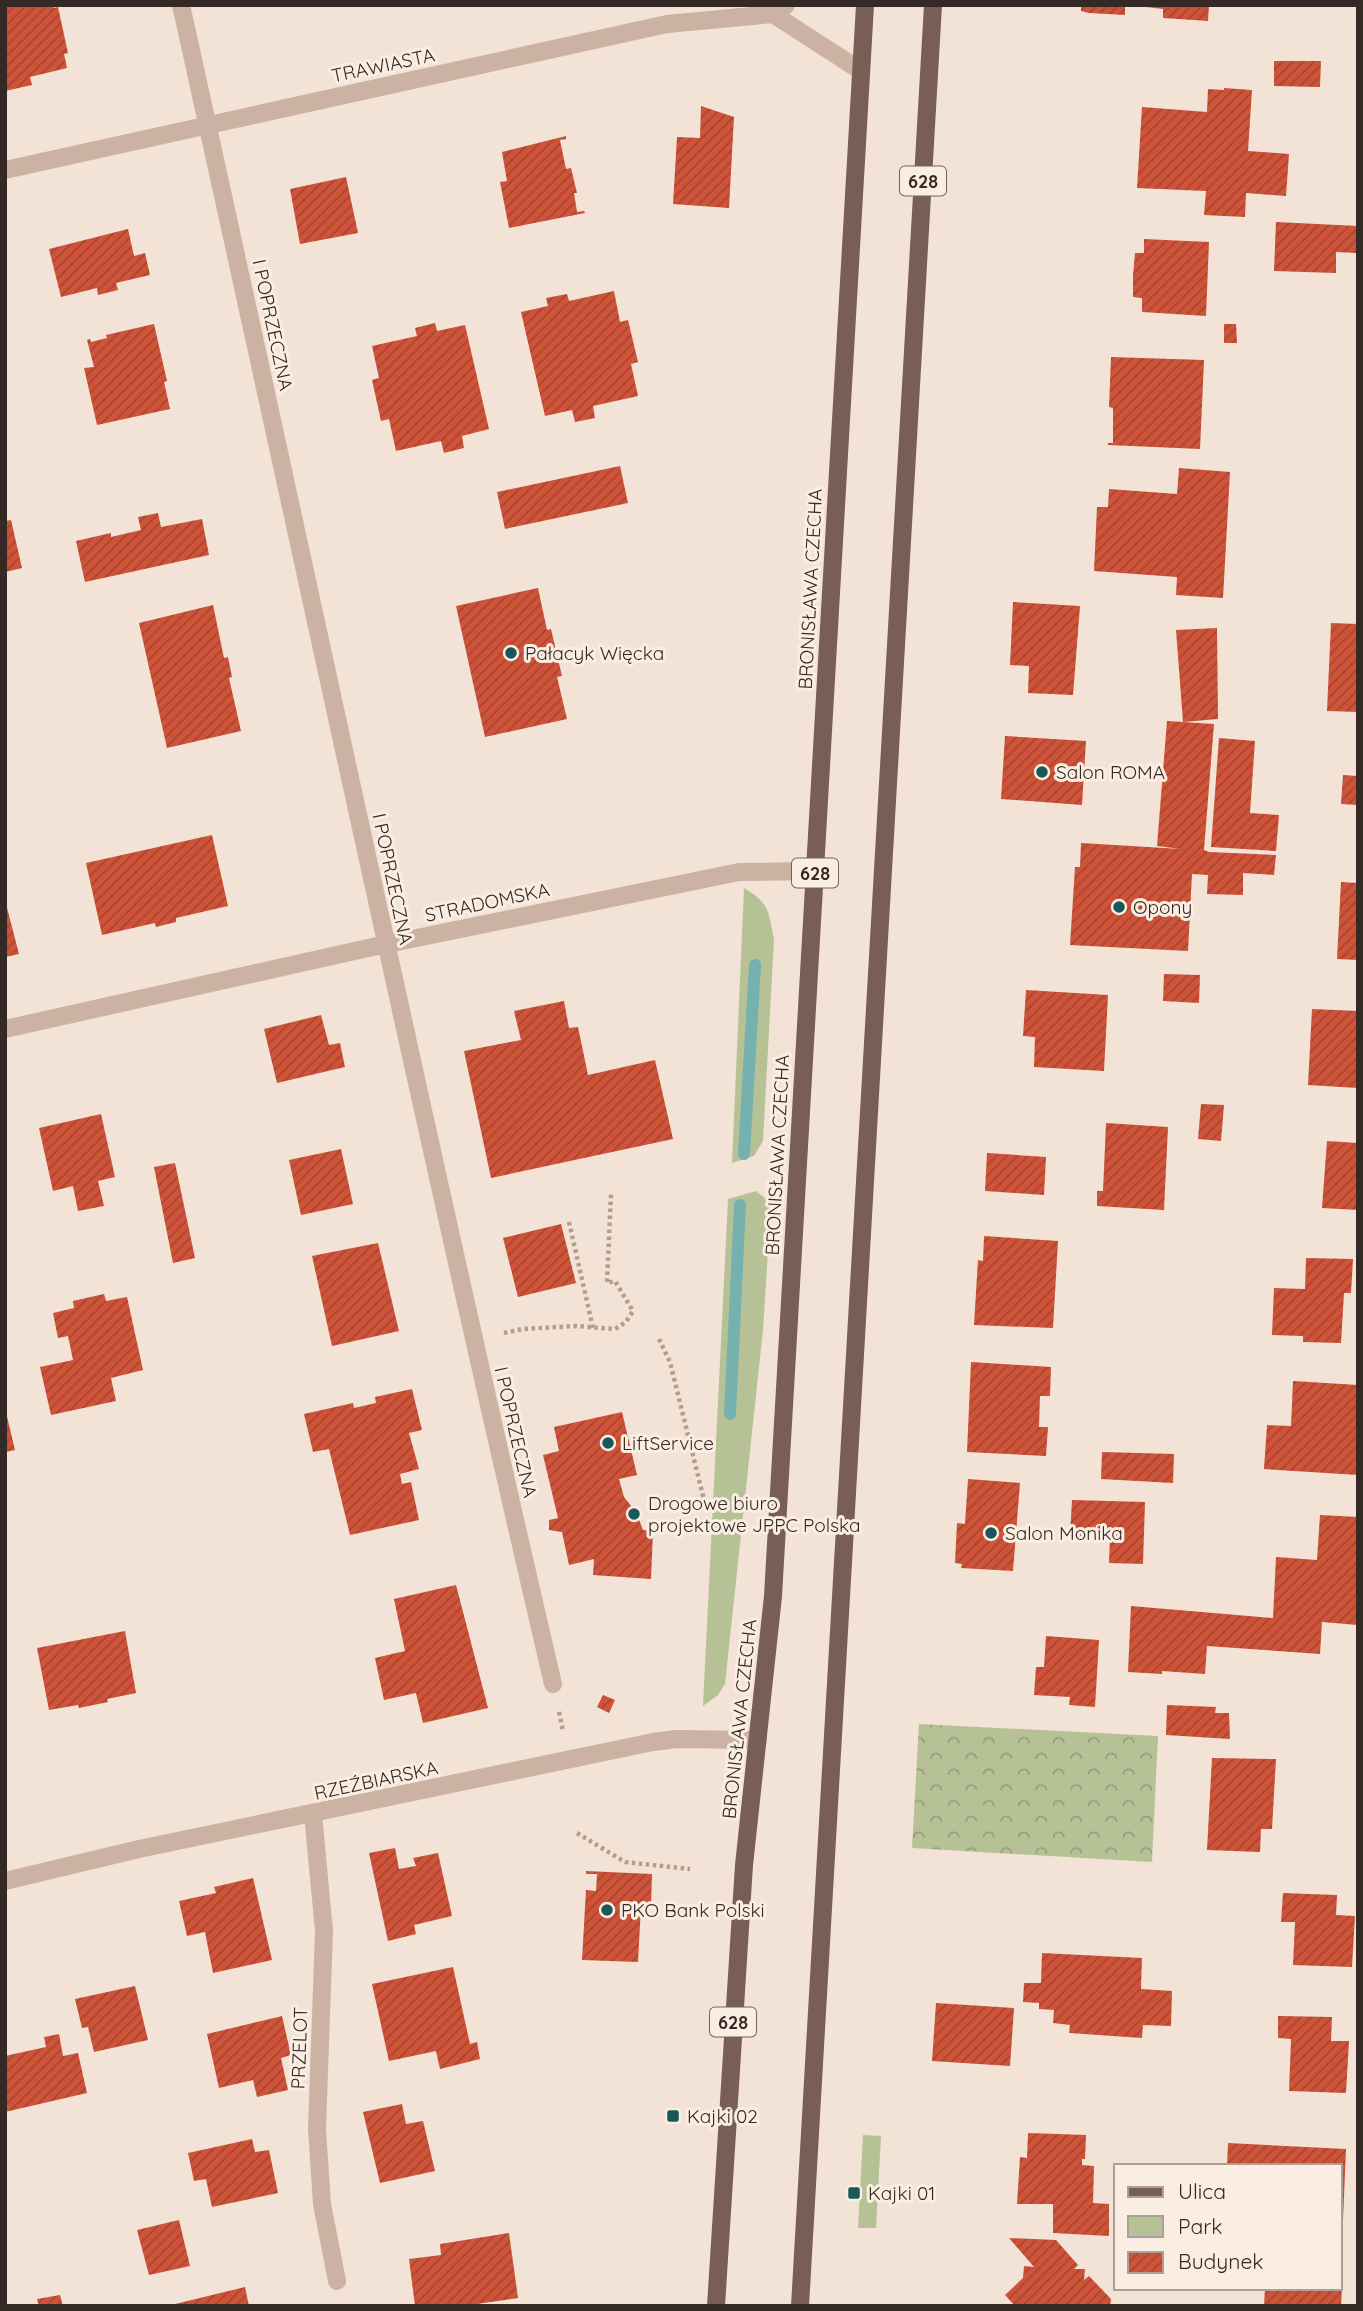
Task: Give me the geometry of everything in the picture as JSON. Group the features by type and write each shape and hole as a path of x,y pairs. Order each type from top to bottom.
{"main road":[{"name":"BRONISŁAWA CZECHA","path":"716,2306 739,1928 773,1596 865,5"},
{"name":"628","path":"800,2306 933,5"}],"street":[{"name":"I POPRZECZNA","path":"181,5 480,1373 553,1684"},
{"name":"TRAWIASTA","path":"5,170 667,24 779,10 861,71"},
{"name":"STRADOMSKA","path":"5,1029 385,944 739,872 815,871"},
{"name":"RZEŹBIARSKA","path":"5,1881 139,1850 665,1740 758,1740"},
{"name":"PRZELOT","path":"313,1814 324,1931 317,2129 322,2204 337,2281"}],"path":[{"path":"522,1329 615,1329 626,1322 633,1311 615,1281 607,1283 611,1194"},
{"path":"569,1222 593,1328"},
{"path":"659,1339 670,1362 706,1508"},
{"path":"553,1684 569,1761"},
{"path":"577,1833 625,1862 690,1869"}],"green space":[{"path":"744,888 759,899 766,909 774,939 763,1141 754,1156 732,1163"},
{"path":"756,1191 771,1203 763,1330 725,1684 718,1695 703,1706 728,1199"},
{"path":"919,1724 1158,1736 1152,1862 912,1848"},
{"path":"863,2135 881,2136 876,2228 858,2228"}],"building":[{"path":"5,5 58,7 68,53 64,54 67,68 30,77 32,85 5,91"},
{"path":"1081,5 1125,5 1125,15 1089,13 1081,11"},
{"path":"1146,5 1209,5 1208,21 1163,18 1163,9"},
{"path":"1274,61 1321,61 1320,87 1274,86"},
{"path":"1208,89 1252,90 1248,151 1289,154 1286,196 1246,193 1245,217 1204,215 1206,191 1137,188 1142,107 1207,112"},
{"path":"701,106 734,117 729,208 673,204 677,137 700,138"},
{"path":"566,136 566,139 560,140 566,169 571,168 577,193 574,193 577,212 585,213 509,228 500,182 507,181 502,152"},
{"path":"346,177 358,233 300,244 290,189"},
{"path":"1276,222 1358,226 1356,253 1336,252 1336,273 1274,271"},
{"path":"128,229 134,256 145,253 150,275 116,283 118,290 98,295 97,288 61,297 49,249"},
{"path":"1144,239 1209,242 1206,316 1142,312 1142,298 1133,297 1133,275 1135,253 1144,253"},
{"path":"614,291 620,322 628,320 638,362 631,364 638,396 593,406 595,418 575,422 572,410 545,416 521,312 548,306 546,298 567,294 569,301"},
{"path":"435,323 437,331 465,325 489,429 462,436 464,448 444,453 441,441 396,451 389,419 381,421 372,380 379,378 372,346 417,336 415,328"},
{"path":"154,324 167,381 164,382 170,409 97,425 84,368 94,367 87,340 90,339 91,342 107,338 106,335"},
{"path":"1224,324 1236,324 1237,343 1224,343"},
{"path":"1111,357 1204,360 1200,449 1108,445 1113,443 1113,408 1109,407"},
{"path":"620,466 628,503 505,529 497,492"},
{"path":"1179,468 1230,472 1223,598 1176,595 1177,577 1094,571 1097,507 1108,507 1109,489 1177,494"},
{"path":"158,513 161,527 202,519 209,555 85,582 76,541 141,530 138,517"},
{"path":"11,520 22,568 5,572 5,521"},
{"name":"Pałacyk Więcka","path":"538,588 547,630 551,629 562,676 557,677 567,719 485,737 456,606"},
{"path":"1013,602 1080,606 1073,695 1028,693 1029,666 1010,665"},
{"path":"213,605 224,658 228,657 232,677 229,678 241,731 167,748 139,623"},
{"path":"1331,623 1358,624 1358,712 1327,711"},
{"path":"1217,628 1218,719 1183,722 1176,630"},
{"path":"1167,721 1214,724 1204,850 1276,855 1274,875 1243,873 1243,895 1207,894 1208,875 1192,874 1188,951 1070,945 1075,867 1080,867 1081,843 1181,849 1157,846"},
{"path":"1005,736 1086,741 1082,805 1001,799"},
{"path":"1219,738 1255,741 1250,813 1279,815 1276,851 1211,847"},
{"path":"1343,775 1358,776 1358,805 1341,804"},
{"path":"212,835 228,906 176,918 176,922 156,927 155,923 102,935 86,863"},
{"path":"1341,882 1358,883 1358,960 1337,959"},
{"path":"5,900 19,954 5,957"},
{"path":"1164,974 1200,975 1199,1003 1163,1001"},
{"path":"1026,990 1108,995 1104,1071 1034,1067 1035,1037 1023,1036"},
{"path":"564,1001 569,1028 578,1027 588,1075 655,1060 673,1139 491,1178 464,1051 521,1040 514,1011"},
{"path":"1312,1009 1358,1011 1358,1088 1308,1085"},
{"path":"321,1015 329,1045 340,1043 345,1067 277,1083 264,1029"},
{"path":"1201,1104 1224,1105 1221,1141 1198,1139"},
{"path":"101,1114 115,1177 98,1181 104,1206 78,1211 73,1186 53,1191 39,1128"},
{"path":"1106,1123 1168,1127 1164,1210 1097,1206 1097,1191 1103,1191"},
{"path":"1327,1141 1358,1143 1358,1210 1322,1208"},
{"path":"341,1149 353,1204 301,1215 289,1160"},
{"path":"987,1153 1046,1157 1044,1195 985,1191"},
{"path":"175,1163 195,1258 173,1263 154,1167"},
{"path":"561,1224 576,1283 518,1297 503,1238"},
{"path":"984,1236 1058,1241 1053,1328 974,1325 978,1260 983,1261"},
{"path":"378,1243 399,1331 332,1346 312,1256"},
{"path":"1306,1258 1353,1259 1351,1293 1344,1293 1341,1343 1303,1342 1303,1336 1272,1335 1274,1288 1305,1289"},
{"path":"104,1294 106,1301 127,1297 143,1370 111,1378 116,1401 51,1415 40,1367 73,1360 68,1336 58,1338 53,1313 74,1308 73,1301"},
{"path":"971,1362 1051,1367 1050,1396 1040,1396 1039,1427 1048,1427 1046,1456 967,1452"},
{"path":"1293,1381 1358,1385 1358,1475 1264,1469 1267,1425 1291,1426"},
{"path":"412,1389 422,1430 409,1433 419,1469 400,1474 402,1484 411,1482 419,1520 350,1535 329,1449 313,1452 304,1414 353,1403 354,1408 376,1403 375,1397"},
{"path":"5,1408 15,1450 5,1452"},
{"path":"622,1412 637,1475 619,1479 624,1497 636,1512 643,1530 653,1531 651,1579 593,1575 594,1559 569,1565 562,1532 549,1530 549,1520 558,1518 543,1455 559,1451 554,1427"},
{"path":"1102,1452 1174,1454 1173,1483 1101,1479"},
{"path":"968,1479 1020,1483 1013,1571 961,1568 962,1564 955,1563 957,1523 965,1524"},
{"path":"1072,1500 1145,1502 1143,1564 1109,1563 1110,1537 1070,1536"},
{"path":"1320,1515 1358,1517 1358,1625 1322,1622 1320,1654 1207,1646 1205,1674 1128,1672 1131,1606 1273,1618 1276,1557 1317,1560"},
{"path":"456,1585 488,1708 423,1723 416,1693 384,1700 375,1658 405,1651 394,1599"},
{"path":"125,1631 136,1693 79,1708 78,1705 49,1710 37,1648"},
{"path":"1046,1636 1099,1640 1095,1707 1069,1705 1070,1697 1034,1695 1036,1667 1044,1667"},
{"path":"603,1695 615,1700 609,1713 597,1707"},
{"path":"1167,1705 1216,1707 1215,1713 1229,1713 1230,1739 1166,1735"},
{"path":"1212,1758 1276,1759 1272,1829 1261,1829 1260,1852 1207,1850"},
{"path":"395,1848 399,1869 416,1866 413,1858 438,1853 452,1916 414,1925 416,1934 388,1941 369,1853"},
{"path":"586,1871 652,1874 651,1906 641,1906 638,1962 582,1960 586,1890 596,1891 597,1874 586,1874"},
{"path":"253,1878 272,1960 213,1973 205,1932 187,1936 179,1901 216,1893 214,1887"},
{"path":"1283,1893 1337,1895 1336,1915 1355,1916 1352,1967 1293,1965 1295,1922 1281,1922"},
{"path":"1042,1953 1142,1958 1141,1989 1172,1991 1171,2026 1143,2025 1142,2038 1069,2033 1070,2025 1053,2023 1054,2010 1039,2009 1039,2003 1023,2002 1024,1983 1041,1983"},
{"path":"453,1967 470,2044 477,2042 480,2059 440,2069 436,2051 389,2061 372,1984"},
{"path":"135,1986 148,2040 94,2052 88,2027 82,2028 75,1999"},
{"path":"936,2003 1014,2008 1010,2066 932,2061"},
{"path":"282,2016 291,2055 281,2058 288,2090 257,2097 253,2080 219,2088 207,2034"},
{"path":"1278,2016 1332,2017 1331,2041 1349,2041 1346,2093 1289,2091 1291,2039 1278,2038"},
{"path":"59,2034 63,2056 78,2053 87,2093 5,2112 5,2056 46,2047 44,2037"},
{"path":"402,2104 406,2124 423,2121 435,2171 380,2183 363,2112"},
{"path":"1028,2133 1086,2135 1085,2159 1082,2159 1082,2165 1094,2166 1093,2203 1109,2204 1109,2236 1053,2233 1053,2204 1017,2204 1020,2157 1027,2158"},
{"path":"252,2139 255,2152 269,2150 278,2193 212,2207 206,2179 194,2181 188,2153"},
{"path":"1228,2143 1346,2149 1342,2244 1342,2164 1227,2164"},
{"path":"179,2220 190,2266 149,2275 137,2230"},
{"path":"509,2233 518,2298 463,2306 415,2306 409,2259 441,2255 440,2244"},
{"path":"1009,2238 1056,2240 1078,2265 1074,2269 1085,2269 1084,2280 1089,2276 1111,2299 1110,2306 1015,2306 1005,2295 1023,2278 1024,2266 1034,2267"},
{"path":"245,2287 249,2306 171,2306 171,2305"},
{"path":"1265,2290 1342,2290 1341,2306 1264,2306"},
{"path":"60,2295 63,2306 39,2306 37,2299"}],"waterway":[{"path":"744,1154 755,965"},
{"path":"730,1414 740,1205"}],"place":[{"name":"Pałacyk Więcka","path":"511,653"},
{"name":"Salon ROMA","path":"1042,772"},
{"name":"Opony","path":"1119,907"},
{"name":"LiftService","path":"608,1443"},
{"name":"Drogowe biuro projektowe JPPC Polska","path":"634,1514"},
{"name":"Salon Monika","path":"991,1533"},
{"name":"PKO Bank Polski","path":"607,1910"},
{"name":"Kajki 02","path":"673,2116"},
{"name":"Kajki 01","path":"854,2193"}]}
